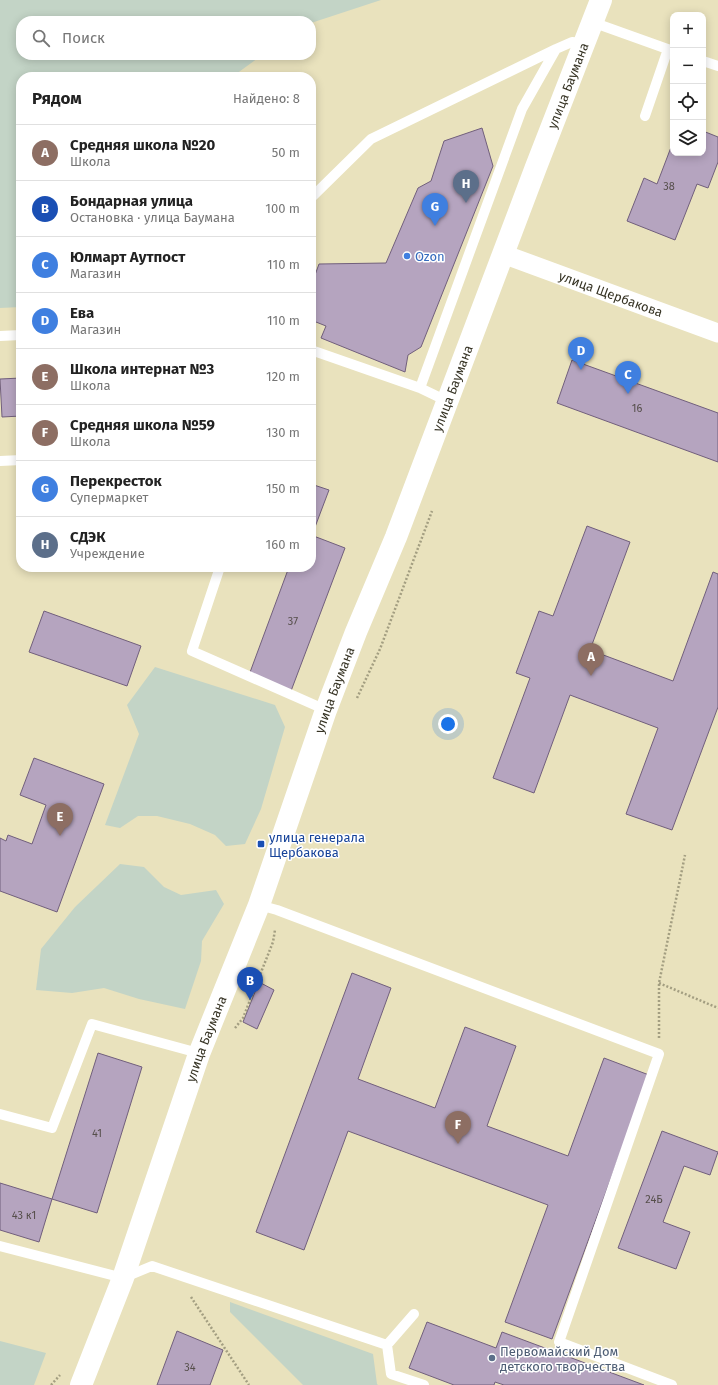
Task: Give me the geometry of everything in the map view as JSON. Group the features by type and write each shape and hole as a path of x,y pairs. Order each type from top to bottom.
{"street":[{"name":"улица Баумана","path":"81,1385 123,1278 199,1054 268,908 326,710 356,632 396,537 601,0"},
{"name":"улица Щербакова","path":"503,254 718,333"}],"lane":[{"path":"592,22 670,50"},
{"path":"316,193 371,139 556,48 572,42 584,43"},
{"path":"420,388 522,109 556,48"},
{"path":"645,116 670,53"},
{"path":"706,61 718,66"},
{"path":"0,336 16,335"},
{"path":"316,352 420,388 447,401"},
{"path":"0,461 16,460"},
{"path":"218,572 192,651 326,710"},
{"path":"268,908 659,1054 559,1342 672,1385"},
{"path":"0,1114 52,1128 92,1024 199,1054"},
{"path":"0,1246 123,1278 152,1266 387,1345"},
{"path":"414,1314 387,1345 391,1374 424,1385"}],"path":[{"path":"354,703 380,649 434,505"},
{"path":"659,1054 659,983 686,855"},
{"path":"234,1030 242,1018 273,942 268,908"},
{"path":"659,983 718,1008"},
{"path":"176,1273 249,1385"}],"green space":[{"path":"0,0 381,0 316,21 316,16 16,16 16,60 255,60 239,72 16,72 16,307 0,308"},
{"path":"155,667 275,705 285,727 261,809 245,844 226,846 215,835 190,824 157,816 138,816 120,828 105,825 139,734 127,705"},
{"path":"120,864 144,867 164,887 181,895 216,890 224,904 202,941 201,961 185,1009 139,999 104,988 72,993 36,990 41,949 75,907"},
{"path":"230,1302 373,1354 378,1385 303,1385 230,1312"},
{"path":"0,1341 46,1353 34,1385 0,1385"}],"building":[{"path":"482,128 493,166 421,347 408,355 405,372 321,338 326,326 316,322 316,272 319,264 386,263 418,188 431,181 444,141"},
{"path":"706,132 718,137 718,162 708,188 697,184 675,240 627,221 644,178 657,184 670,150 670,156 706,156"},
{"path":"572,360 718,413 718,462 557,403"},
{"path":"16,378 16,416 2,417 0,379"},
{"path":"316,486 329,490 316,524"},
{"path":"587,526 630,542 590,650 673,681 713,572 718,574 718,707 672,830 626,814 658,728 570,695 534,793 493,778 530,678 516,673 539,611 553,616"},
{"path":"316,537 345,548 291,691 249,675 287,572 316,572"},
{"path":"44,611 141,646 127,686 29,652"},
{"path":"34,758 104,784 57,912 0,891 0,838 6,841 8,835 32,844 46,805 20,795"},
{"path":"352,973 391,988 358,1079 435,1108 465,1027 516,1046 487,1126 568,1156 604,1058 649,1075 552,1339 505,1322 548,1205 348,1131 304,1250 256,1232"},
{"path":"259,982 274,990 257,1029 243,1022"},
{"path":"98,1053 142,1067 97,1213 52,1199"},
{"path":"662,1131 718,1152 710,1175 684,1166 663,1222 690,1232 676,1269 618,1248"},
{"path":"0,1183 52,1199 39,1242 0,1230"},
{"name":"Первомайский Дом детского творчества","path":"427,1322 496,1348 502,1332 644,1385 504,1385 495,1382 494,1385 454,1385 409,1368"},
{"path":"177,1331 223,1350 210,1385 157,1385"}],"place":[{"name":"СДЭК","path":"466,203"},
{"name":"Перекресток","path":"435,226"},
{"name":"Ozon","path":"407,256"},
{"name":"Ева","path":"581,370"},
{"name":"Юлмарт Аутпост","path":"628,394"},
{"name":"Средняя школа №20","path":"591,676"},
{"name":"Школа интернат №3","path":"60,836"},
{"name":"улица генерала Щербакова","path":"261,844"},
{"name":"Бондарная улица","path":"250,1000"},
{"name":"Средняя школа №59","path":"458,1144"},
{"name":"Первомайский Дом детского творчества","path":"492,1358"}]}
